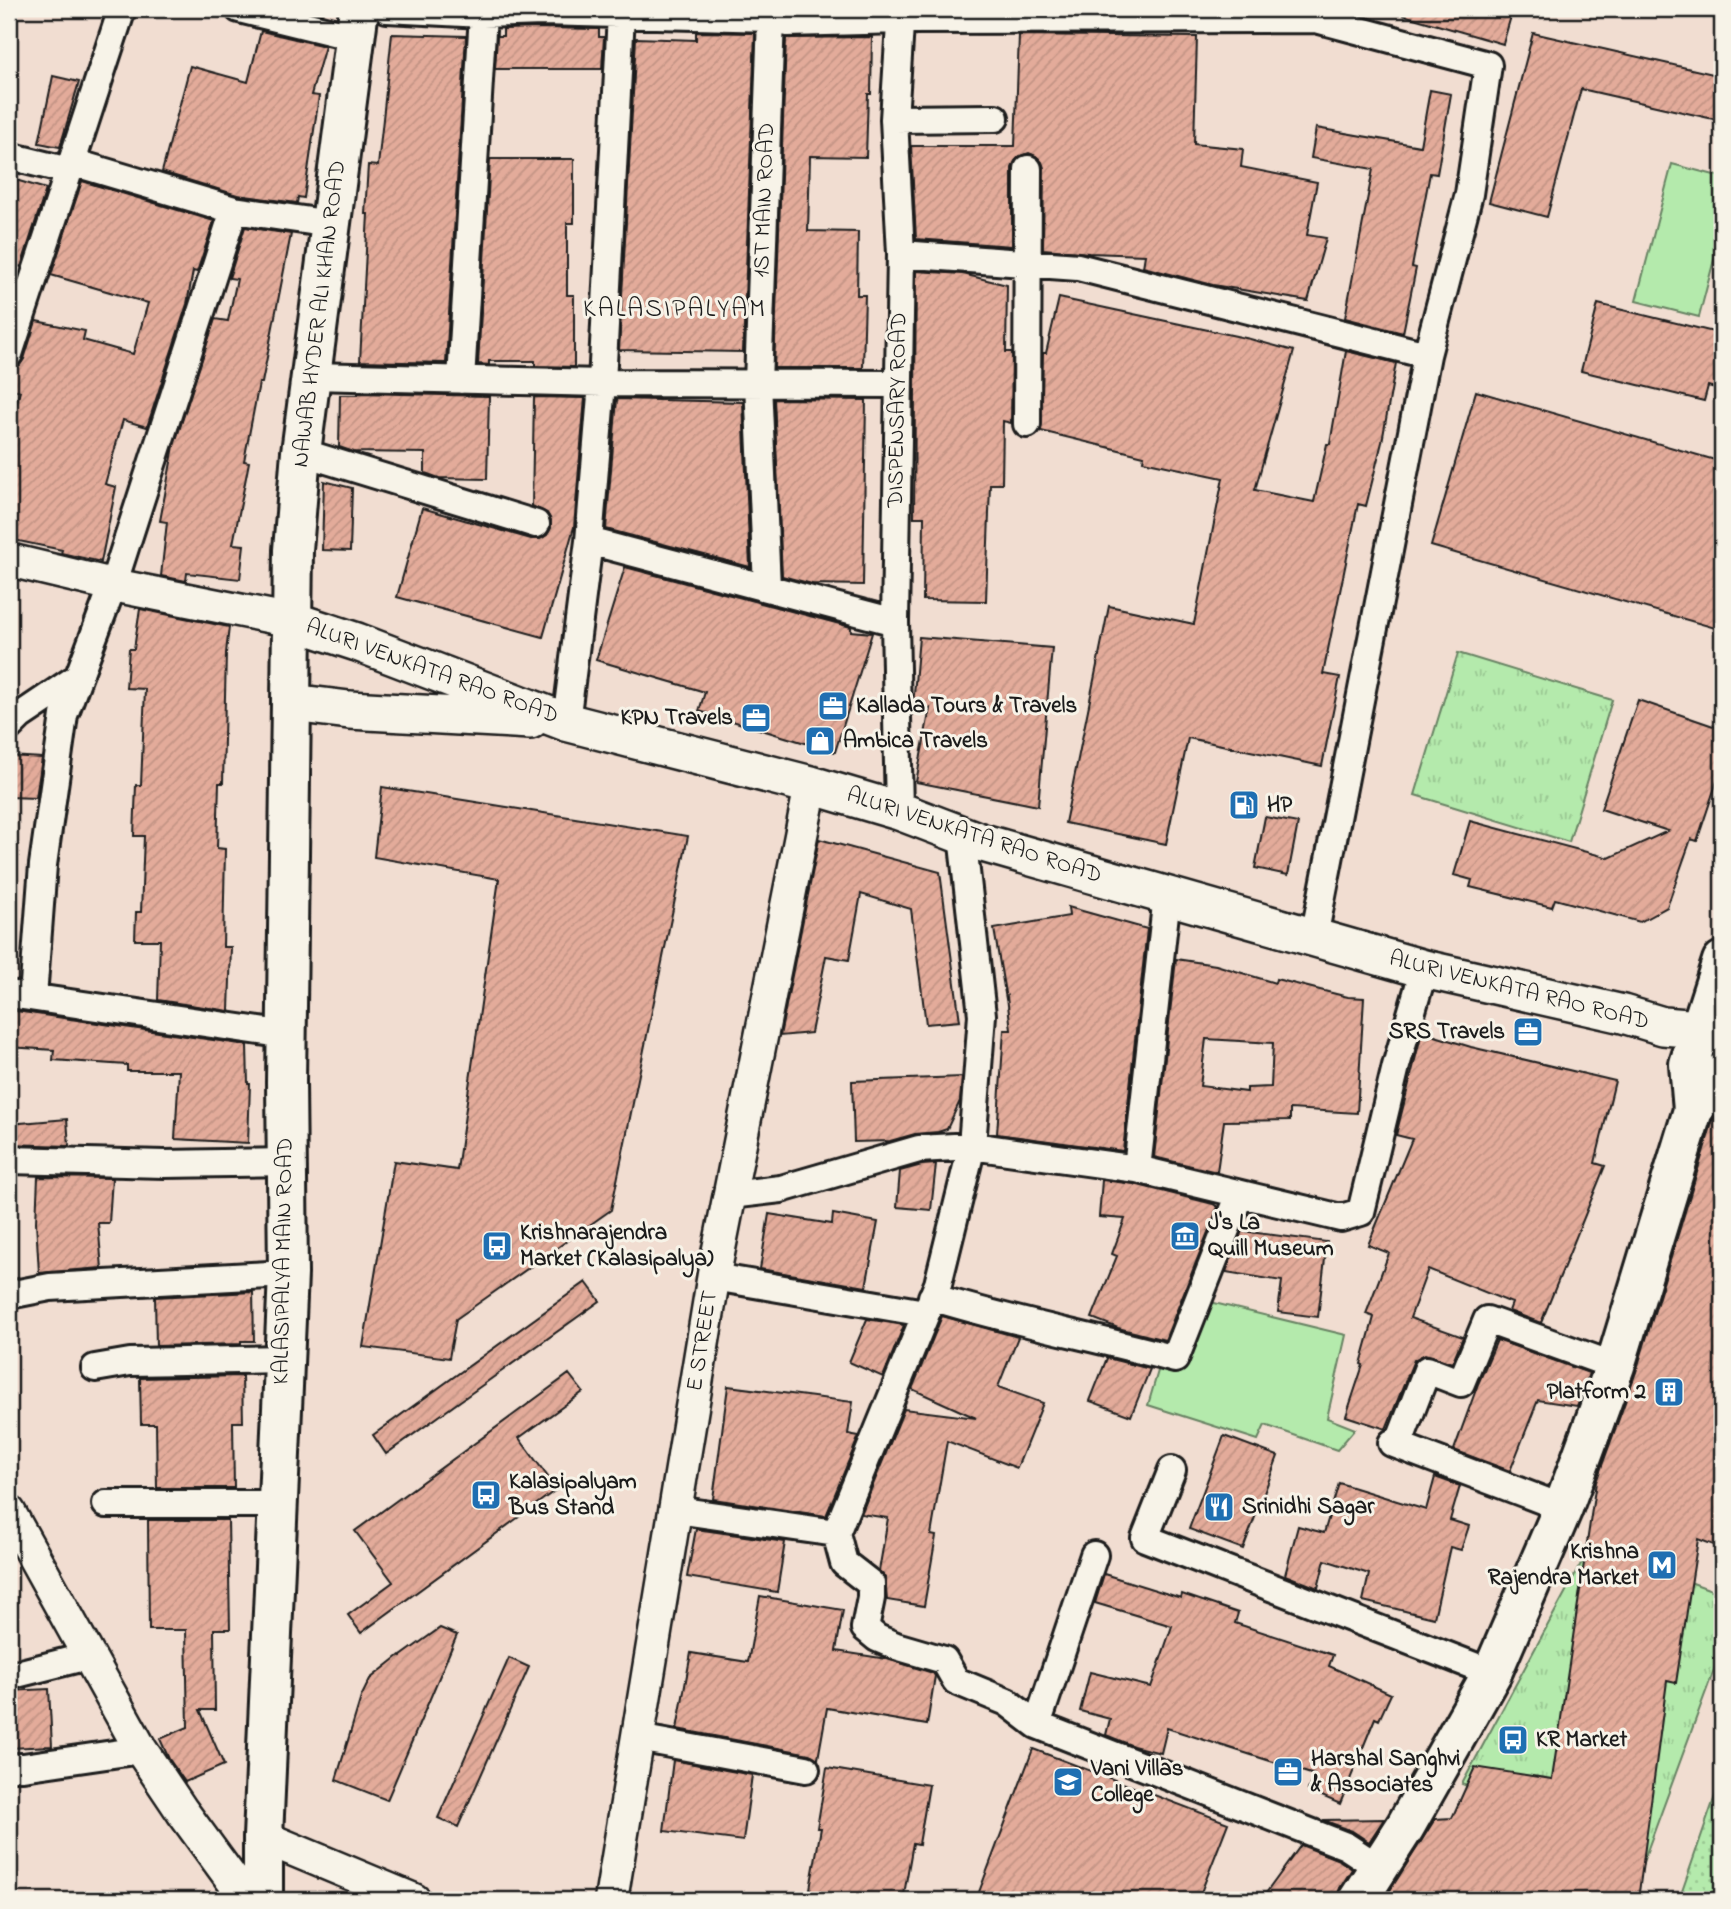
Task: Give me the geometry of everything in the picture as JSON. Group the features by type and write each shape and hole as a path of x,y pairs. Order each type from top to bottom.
{"main road":[{"name":"NAWAB HYDER ALI KHAN ROAD","path":"293,621 292,550 301,452 358,23"},
{"name":"ALURI VENKATA RAO ROAD","path":"293,621 358,642 566,722 811,785 899,811 983,843 1424,969 1623,1014 1700,1039"},
{"name":"KALASIPALYA MAIN ROAD","path":"262,1900 288,1274 286,1035 293,621"},
{"path":"292,703 349,710 566,722"},
{"path":"1693,1110 1689,1064 1700,1039 1722,961"},
{"path":"1358,1900 1405,1827 1492,1673 1563,1508 1615,1366 1693,1110 1722,1073"}],"street":[{"path":"9,354 122,9"},
{"path":"239,9 358,23"},
{"path":"387,9 483,14 542,10 783,17 901,14 1316,19 1488,65 1469,194 1427,355 1314,937"},
{"path":"461,380 483,14"},
{"path":"566,722 589,541 602,383 621,14"},
{"name":"DISPENSARY ROAD","path":"899,811 895,622 901,254 894,119 901,14"},
{"name":"1ST MAIN ROAD","path":"767,587 758,383 783,17"},
{"path":"894,119 995,118"},
{"path":"9,156 70,166 234,210 331,224"},
{"path":"1027,424 1028,169"},
{"path":"234,210 113,585 64,715 21,995 286,1035"},
{"path":"901,254 1078,267 1427,355"},
{"path":"311,376 602,383 898,384"},
{"path":"301,452 536,524"},
{"path":"589,541 895,622"},
{"path":"9,560 113,585 293,621"},
{"path":"9,727 20,716 78,677"},
{"name":"E STREET","path":"611,1900 714,1278 811,785"},
{"path":"962,835 982,1015 972,1146 938,1284 836,1533 844,1563 870,1584 872,1598 865,1628 877,1638 944,1660 956,1681 1007,1702 1037,1726 1346,1846 1378,1867"},
{"path":"1137,1169 1167,895"},
{"path":"730,1195 781,1189 919,1149 972,1146 1137,1169 1341,1218 1361,1212 1396,1066 1424,969"},
{"path":"9,1160 164,1164 286,1162"},
{"path":"714,1278 986,1314 1114,1342 1175,1359 1240,1194"},
{"path":"9,1295 50,1287 288,1274"},
{"path":"1563,1508 1395,1444 1427,1370 1461,1383 1487,1320 1615,1366"},
{"path":"95,1368 130,1362 284,1359"},
{"path":"1172,1470 1145,1538 1492,1673"},
{"path":"106,1504 278,1504"},
{"path":"676,1510 836,1533"},
{"path":"9,1512 141,1750 247,1900"},
{"path":"1037,1726 1094,1555"},
{"path":"9,1676 88,1656"},
{"path":"638,1738 806,1769"},
{"path":"9,1766 23,1768 141,1750"},
{"path":"263,1836 414,1900"}],"green space":[{"path":"1672,164 1722,177 1722,229 1699,317 1636,301"},
{"path":"1458,653 1612,700 1569,842 1415,795"},
{"path":"1206,1301 1346,1335 1327,1418 1355,1429 1337,1450 1265,1425 1258,1440 1148,1405 1160,1364"},
{"path":"1591,1545 1722,1594 1722,1648 1629,1900 1485,1839 1499,1799 1462,1784"},
{"path":"1721,1779 1722,1900 1679,1900"}],"building":[{"path":"1404,9 1513,9 1503,44 1403,15"},
{"path":"503,29 599,29 599,37 604,37 602,69 495,69 497,36 503,36"},
{"path":"261,31 325,46 311,95 319,96 304,198 298,197 297,203 237,195 162,172 190,66 248,82"},
{"path":"696,32 755,33 743,352 619,350 636,38 696,40"},
{"path":"1533,33 1722,76 1722,121 1581,89 1547,217 1489,202"},
{"path":"392,34 466,36 446,363 360,361 368,165 378,166"},
{"path":"1019,35 1197,37 1194,144 1243,149 1241,167 1317,182 1307,235 1326,238 1308,301 1213,285 1143,267 1145,255 1043,249 1044,168 1036,156 1029,153 1020,156 1012,168 1012,246 916,239 911,146 1015,146"},
{"path":"872,37 866,157 810,156 808,231 858,232 857,295 865,295 863,368 774,368 786,38"},
{"path":"53,76 79,82 60,147 39,143"},
{"path":"1430,90 1451,94 1437,174 1430,173 1412,267 1416,268 1403,333 1345,318 1373,169 1311,158 1316,128 1420,146"},
{"path":"490,159 574,159 574,223 567,223 567,295 574,295 574,367 535,366 535,361 489,361 489,365 478,364"},
{"path":"9,178 46,189 21,267 9,263"},
{"path":"82,181 214,221 197,272 193,271 187,304 147,427 123,420 105,484 116,487 101,562 61,553 62,550 9,539 9,432 20,391 9,388 14,369 24,359 36,321 85,331 83,340 133,354 148,303 51,275"},
{"path":"245,227 291,234 244,461 249,462 233,544 244,545 240,579 187,573 186,581 161,576 167,522 160,521 174,446 215,319 228,321 237,279 229,278"},
{"path":"916,271 963,274 1007,285 1006,352 1012,352 1011,423 1003,421 1002,484 990,484 986,601 923,600 924,517 914,517"},
{"path":"1059,298 1294,351 1255,490 1314,502 1327,444 1330,444 1346,351 1396,363 1382,442 1366,506 1358,504 1323,674 1340,677 1322,766 1188,738 1166,844 1065,823 1109,606 1194,624 1223,478 1143,461 1144,456 1041,431 1043,353 1046,353"},
{"path":"1598,304 1722,334 1722,390 1708,386 1704,401 1581,371"},
{"path":"1476,391 1722,462 1722,630 1431,546"},
{"path":"358,393 489,396 487,479 439,478 425,473 425,453 354,452 339,447 340,395"},
{"path":"534,397 585,398 574,527 543,637 397,597 422,508 531,539 540,539 547,535 551,520 547,513 532,506"},
{"path":"617,399 743,402 750,567 606,529"},
{"path":"774,399 866,400 863,585 812,584 782,576"},
{"path":"324,481 352,488 350,551 322,550"},
{"path":"625,567 851,627 851,631 872,633 835,752 699,711 705,692 596,660"},
{"path":"140,609 229,627 223,783 219,783 217,848 225,849 223,947 231,947 229,1011 158,1000 160,940 135,940 136,912 141,912 144,836 134,836 136,785 141,785 145,689 126,688 129,649 134,649"},
{"path":"919,637 1052,648 1038,806 916,782 930,708 913,706"},
{"path":"1638,700 1722,729 1722,766 1697,841 1691,839 1667,907 1640,922 1555,899 1552,907 1470,887 1472,880 1454,875 1470,821 1609,858 1668,831 1601,809"},
{"path":"9,756 42,758 36,798 9,797"},
{"path":"382,787 688,836 611,1210 456,1319 449,1358 363,1347 394,1161 457,1170 499,879 374,857"},
{"path":"1265,817 1298,823 1288,875 1255,868"},
{"path":"819,839 940,872 960,1021 926,1024 911,909 861,894 849,960 826,956 811,1033 780,1036"},
{"path":"1068,907 1147,929 1123,1151 997,1134 1004,1030 1011,1030 994,929 1069,916"},
{"path":"1176,959 1216,965 1275,983 1276,979 1348,997 1364,998 1357,1113 1290,1109 1290,1120 1224,1121 1217,1172 1154,1157","holes":["1206,1039 1273,1043 1271,1087 1247,1088 1247,1092 1200,1086"]},
{"path":"9,1010 247,1045 250,1084 248,1143 175,1139 179,1071 127,1071 127,1065 53,1060 54,1050 9,1047"},
{"path":"1422,1032 1471,1047 1615,1081 1595,1163 1605,1166 1541,1323 1509,1311 1512,1303 1428,1269 1410,1318 1463,1337 1452,1363 1425,1354 1414,1360 1386,1429 1346,1416 1363,1365 1361,1364 1374,1317 1366,1314 1389,1253 1368,1245 1412,1139 1396,1135"},
{"path":"962,1077 960,1101 947,1129 890,1141 854,1142 852,1081"},
{"path":"1722,1108 1722,1548 1698,1539 1676,1683 1667,1681 1638,1900 1384,1900 1435,1819 1452,1818 1475,1767 1552,1779 1596,1482 1636,1372 1713,1120"},
{"path":"67,1119 69,1146 9,1144 9,1124"},
{"path":"936,1164 931,1210 897,1207 900,1171"},
{"path":"38,1177 112,1178 109,1223 98,1223 102,1268 39,1273 36,1222"},
{"path":"1102,1180 1134,1184 1218,1207 1165,1340 1092,1318 1117,1256 1112,1254 1125,1219 1099,1217"},
{"path":"769,1214 832,1224 833,1214 878,1222 866,1287 760,1269"},
{"path":"1242,1231 1327,1242 1318,1317 1278,1312 1282,1281 1226,1272"},
{"path":"586,1282 600,1301 386,1454 373,1435"},
{"path":"253,1292 254,1341 241,1341 241,1344 156,1346 155,1297"},
{"path":"942,1316 1018,1337 998,1387 1043,1403 1017,1468 947,1441 931,1535 936,1536 924,1606 887,1600 885,1578 879,1571 888,1518 861,1514 904,1409 976,1418 912,1389"},
{"path":"867,1319 904,1325 883,1377 849,1362"},
{"path":"1497,1340 1589,1373 1577,1406 1538,1400 1510,1471 1454,1450"},
{"path":"1107,1358 1150,1369 1131,1416 1090,1401"},
{"path":"569,1374 583,1392 519,1438 557,1489 361,1633 348,1615 393,1582 355,1531"},
{"path":"242,1376 243,1422 233,1422 234,1488 157,1488 156,1424 141,1424 140,1378"},
{"path":"728,1386 853,1402 848,1434 859,1436 826,1516 713,1499"},
{"path":"1224,1436 1278,1456 1243,1549 1189,1529"},
{"path":"1435,1477 1460,1486 1450,1520 1469,1526 1461,1550 1450,1547 1434,1618 1363,1601 1369,1574 1325,1560 1318,1588 1285,1575 1298,1526 1324,1533 1339,1483 1426,1510"},
{"path":"148,1520 228,1520 230,1629 214,1629 215,1710 200,1710 224,1765 185,1782 169,1759 160,1739 188,1727 186,1630 149,1630"},
{"path":"696,1529 785,1542 777,1592 687,1577"},
{"path":"1104,1574 1181,1598 1182,1594 1238,1613 1235,1623 1333,1655 1329,1666 1391,1694 1379,1720 1375,1718 1340,1804 1308,1790 1314,1775 1167,1728 1161,1753 1133,1746 1106,1735 1110,1719 1080,1711 1090,1672 1151,1687 1172,1626 1095,1603"},
{"path":"760,1596 843,1610 836,1651 887,1659 933,1673 935,1676 927,1725 827,1708 818,1759 809,1754 677,1729 691,1653 748,1662"},
{"path":"440,1628 457,1635 387,1800 336,1780 361,1697 370,1679"},
{"path":"509,1658 529,1667 458,1827 438,1818"},
{"path":"49,1689 52,1746 9,1748 9,1691"},
{"name":"Vani Villas College","path":"1033,1749 1228,1823 1198,1900 976,1900"},
{"path":"673,1760 752,1775 743,1841 664,1831"},
{"path":"827,1768 929,1785 919,1844 913,1843 903,1900 808,1900 821,1828 817,1828"},
{"path":"1384,1819 1369,1842 1352,1831 1323,1820"},
{"path":"1301,1845 1339,1860 1352,1869 1336,1900 1261,1900"}],"place":[{"name":"Kallada Tours & Travels","path":"833,706"},
{"name":"KPN Travels","path":"756,718"},
{"name":"Ambica Travels","path":"820,741"},
{"name":"HP","path":"1244,805"},
{"name":"SRS Travels","path":"1528,1032"},
{"name":"J's La Quill Museum","path":"1185,1236"},
{"name":"Krishnarajendra Market (Kalasipalya)","path":"497,1246"},
{"name":"Platform 2","path":"1669,1392"},
{"name":"Kalasipalyam Bus Stand","path":"486,1495"},
{"name":"Srinidhi Sagar","path":"1219,1507"},
{"name":"Krishna Rajendra Market","path":"1662,1565"},
{"name":"KR Market","path":"1513,1740"},
{"name":"Harshal Sanghvi & Associates","path":"1288,1772"},
{"name":"Vani Villas College","path":"1068,1782"}],"district":[{"name":"KALASIPALYAM","path":"675,310"}]}
